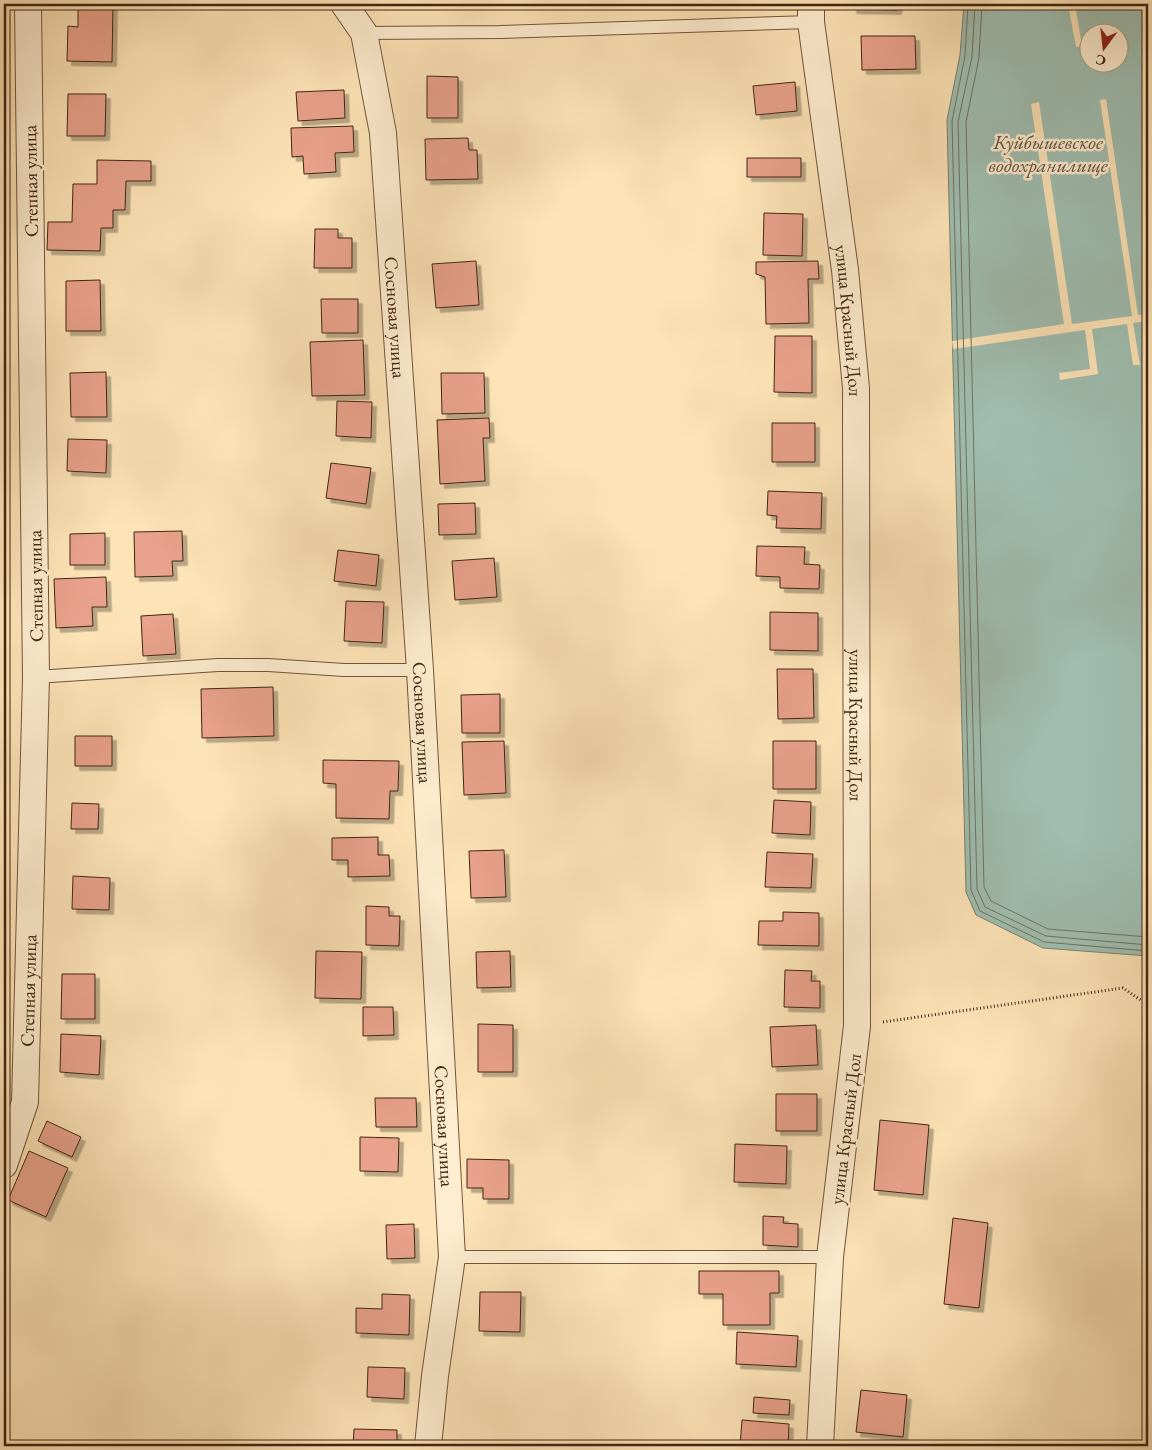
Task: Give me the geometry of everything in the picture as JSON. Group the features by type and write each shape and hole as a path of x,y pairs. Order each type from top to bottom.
{"street":[{"name":"Степная улица","path":"4,1165 25,1102 36,677 28,4"},
{"name":"Сосновая улица","path":"344,4 364,33 382,133 420,670 452,1257 435,1376 428,1446"},
{"name":"улица Красный Дол","path":"811,13 845,270 856,388 857,1026 830,1257 820,1446"}],"lane":[{"path":"364,33 500,32 811,13"},
{"path":"36,677 218,665 268,665 344,670 420,670"},
{"path":"452,1257 830,1257"}],"path":[{"path":"857,1026 1123,988 1148,1005"}],"water":[{"name":"Куйбышевское водохранилище","path":"964,4 1148,4 1148,956 1043,948 976,915 966,892 947,120 960,55"}],"pier":[{"path":"1068,4 1075,4 1080,34 1080,46 1076,47"},
{"path":"1106,99 1138,315 1148,314 1148,321 1133,323 1140,365 1133,365 1127,324 1092,329 1098,374 1060,380 1059,373 1090,369 1085,330 953,349 952,341 1064,324 1031,104 1039,102 1072,324 1132,316 1100,100"}],"building":[{"path":"78,4 113,4 112,62 67,61 68,26 78,27"},
{"path":"852,4 898,4 897,10 852,9"},
{"path":"861,36 915,36 916,69 862,70"},
{"path":"427,76 458,77 458,118 427,118"},
{"path":"795,82 797,111 756,115 753,86"},
{"path":"344,90 345,118 298,121 296,92"},
{"path":"68,94 106,94 105,136 67,136"},
{"path":"353,126 354,152 335,153 336,172 304,174 303,156 292,157 291,128"},
{"path":"468,138 469,150 477,150 478,179 426,180 425,139"},
{"path":"747,158 801,158 801,177 747,177"},
{"path":"97,160 151,161 151,181 126,181 125,210 113,210 113,228 101,228 100,251 47,250 48,222 72,222 73,184 97,184"},
{"path":"764,213 803,214 802,256 763,255"},
{"path":"315,229 338,229 338,238 352,238 352,268 314,268"},
{"path":"476,261 479,305 436,308 432,264"},
{"path":"818,261 819,279 808,279 809,323 766,324 765,277 756,274 756,262"},
{"path":"100,280 101,331 66,331 66,281"},
{"path":"321,299 358,299 358,333 322,333"},
{"path":"775,336 812,336 812,393 774,392"},
{"path":"363,340 365,395 312,396 310,342"},
{"path":"106,372 107,417 71,417 70,373"},
{"path":"441,373 484,373 485,413 442,414"},
{"path":"337,401 372,402 371,438 336,436"},
{"path":"489,418 490,438 483,438 485,481 440,484 437,420"},
{"path":"772,423 815,423 815,462 772,462"},
{"path":"68,439 107,440 106,473 67,471"},
{"path":"331,463 371,468 366,504 326,498"},
{"path":"768,491 822,493 821,529 776,528 777,516 767,515"},
{"path":"475,503 476,534 439,535 438,504"},
{"path":"182,531 183,561 172,561 173,576 135,577 134,532"},
{"path":"105,533 105,565 70,565 70,534"},
{"path":"757,546 805,547 804,564 820,565 819,589 780,588 780,577 756,576"},
{"path":"338,550 379,555 376,586 334,581"},
{"path":"494,558 497,597 455,600 452,561"},
{"path":"106,577 107,607 92,607 93,626 56,628 54,579"},
{"path":"346,601 384,602 382,643 344,641"},
{"path":"770,612 818,613 818,651 770,650"},
{"path":"173,614 176,654 143,656 141,616"},
{"path":"777,669 813,669 814,718 778,719"},
{"path":"273,687 274,736 202,738 201,689"},
{"path":"500,694 500,733 462,733 461,695"},
{"path":"75,736 112,736 112,766 75,766"},
{"path":"504,741 506,793 464,795 462,742"},
{"path":"773,741 816,741 816,789 773,789"},
{"path":"323,760 399,761 398,791 390,791 389,819 336,818 336,784 323,783"},
{"path":"774,800 811,802 810,835 772,833"},
{"path":"72,803 99,804 98,829 71,829"},
{"path":"378,837 378,855 389,855 390,876 348,877 348,860 332,860 332,838"},
{"path":"504,850 506,897 471,898 469,851"},
{"path":"767,852 813,854 811,888 765,887"},
{"path":"73,876 110,878 109,910 72,909"},
{"path":"366,906 389,907 389,916 400,916 399,946 366,945"},
{"path":"783,912 819,913 819,946 758,945 759,921 783,921"},
{"path":"316,951 362,952 361,999 315,998"},
{"path":"510,951 511,987 477,988 476,952"},
{"path":"785,970 812,971 811,981 820,981 820,1008 784,1007"},
{"path":"62,974 95,974 95,1019 61,1019"},
{"path":"363,1007 393,1007 394,1035 363,1036"},
{"path":"478,1024 513,1025 513,1072 478,1072"},
{"path":"816,1025 818,1065 772,1067 770,1027"},
{"path":"61,1034 101,1036 99,1075 60,1072"},
{"path":"776,1094 817,1094 817,1131 776,1131"},
{"path":"375,1098 416,1098 417,1127 376,1127"},
{"path":"880,1120 929,1125 923,1195 874,1190"},
{"path":"47,1121 81,1137 72,1157 38,1141"},
{"path":"360,1137 399,1138 398,1172 360,1171"},
{"path":"735,1144 787,1146 786,1184 734,1182"},
{"path":"29,1151 68,1168 46,1217 8,1200"},
{"path":"467,1159 509,1160 509,1199 483,1199 483,1188 467,1188"},
{"path":"763,1216 784,1217 783,1223 798,1224 798,1247 763,1245"},
{"path":"953,1218 988,1223 979,1308 944,1304"},
{"path":"414,1224 415,1258 387,1259 386,1225"},
{"path":"699,1271 779,1271 779,1293 770,1293 770,1325 723,1325 723,1294 699,1294"},
{"path":"480,1292 521,1292 520,1332 479,1331"},
{"path":"382,1294 410,1295 409,1335 356,1333 356,1308 382,1309"},
{"path":"737,1332 798,1336 796,1367 736,1364"},
{"path":"368,1367 405,1368 404,1399 367,1397"},
{"path":"861,1390 907,1395 903,1437 856,1432"},
{"path":"754,1397 790,1400 789,1415 753,1413"},
{"path":"742,1420 789,1424 788,1446 740,1446"},
{"path":"354,1429 397,1430 397,1446 353,1446"}]}
